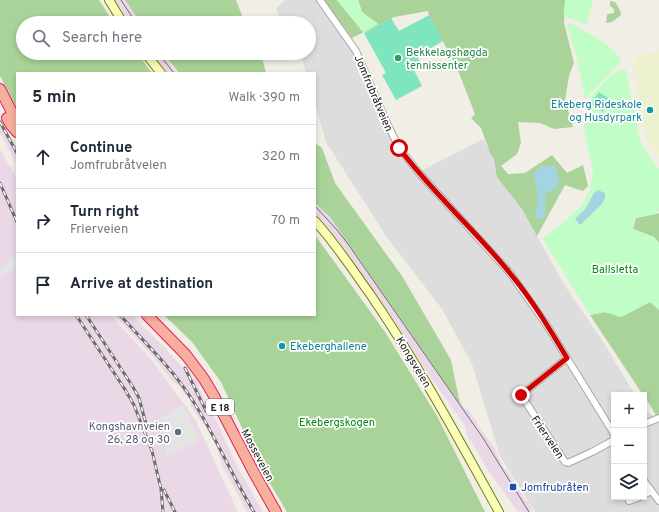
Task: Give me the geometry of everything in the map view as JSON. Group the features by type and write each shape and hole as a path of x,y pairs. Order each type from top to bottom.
{"highway":[{"path":"0,89 16,120"},
{"path":"0,104 11,125 16,131"},
{"name":"Mosseveien","path":"148,316 186,355 204,379 224,414 252,471 276,512"}],"main road":[{"path":"109,0 119,16"},
{"path":"151,60 160,72"},
{"name":"Kongsveien","path":"316,222 334,244 403,343 499,512"}],"street":[{"name":"Jomfrubråtveien","path":"320,0 356,51 399,148 420,174 510,273 532,303 611,429"},
{"name":"Frierveien","path":"567,358 521,395 565,462 568,463 583,457 611,442"},
{"path":"647,423 659,418"},
{"path":"647,485 659,501"},
{"path":"647,493 651,490"}],"shaded area":[{"path":"115,0 125,0 136,16 125,16"},
{"path":"285,0 317,0 356,50 395,142 419,172 483,139 565,286 604,343 633,392 611,392 611,500 647,500 647,411 659,421 659,512 535,512 500,456 472,364 442,309 386,236 326,142 316,107 316,72 306,72 303,60 316,60 316,16 279,16 276,8"},
{"path":"157,60 167,60 176,72 166,72"},
{"path":"0,119 16,146 16,163 0,133"},
{"path":"0,150 16,176 16,316 112,316 154,363 196,421 238,512 0,512"},
{"path":"316,201 332,216 332,219 461,401 463,406 470,412 494,447 504,469 506,469 526,501 529,501 533,512 518,512 487,469 471,440 469,441 465,426 342,246 316,215"},
{"path":"16,255 16,268 0,278 0,268"},
{"path":"115,316 133,316 192,378 198,380 200,391 216,420 235,462 263,512 247,512 222,465 217,448 206,426 191,407 190,400 182,391 181,387 171,380 156,360"},
{"name":"Kongshavnveien 26, 28 og 30","path":"182,405 191,419 191,423 200,441 168,457 165,451 158,422 160,419"}],"green space":[{"path":"0,0 99,0 109,16 16,16 16,60 142,60 151,72 16,72 16,106 0,76"},
{"path":"125,0 236,0 242,16 136,16"},
{"path":"324,0 337,0 363,32 378,24 362,12 358,0 565,0 564,23 574,63 569,76 565,100 573,127 554,129 540,123 518,122 521,143 517,154 501,166 508,174 525,173 552,155 567,173 583,165 588,186 583,191 565,185 537,236 522,209 497,177 494,159 490,153 481,128 471,118 475,114 457,68 428,11 394,17 352,38"},
{"path":"337,0 358,0 362,12 378,24 363,32"},
{"path":"565,0 593,0 587,25 564,16"},
{"path":"610,1 615,2 621,15 612,22 606,23 607,15 614,13 614,9 610,6"},
{"name":"Bekkelagshøgda tennissenter","path":"429,15 443,41 417,56 422,65 414,70 422,86 396,100 382,75 386,73 364,33 391,18 399,31"},
{"path":"569,23 591,34 607,45 619,57 621,62 585,99 577,58 567,25"},
{"name":"Ekeberg Rideskole og Husdyrpark","path":"659,50 659,157 650,144 645,132 633,69 634,63 639,56"},
{"path":"169,60 263,60 266,72 178,72"},
{"name":"Ballsletta","path":"622,69 625,69 627,75 640,140 647,153 659,169 659,209 657,214 636,218 633,229 654,237 659,243 659,310 650,302 621,317 605,312 590,315 543,239 582,206 590,189 593,170 585,137 584,127 586,109 592,96 598,88 608,78"},
{"path":"599,92 611,100 603,112 590,104"},
{"path":"316,144 322,148 335,183 402,276 451,360 460,404 330,217 316,204"},
{"path":"659,213 659,243 654,237 633,229 636,218"},
{"name":"Ekebergskogen","path":"316,236 385,332 437,416 485,512 287,512 259,465 221,382 192,342 165,316 316,316"},
{"path":"650,302 659,310 659,417 657,417 647,400 647,392 641,392 590,315 605,312 621,317"}],"water":[{"path":"541,166 555,166 559,179 557,187 545,195 545,216 540,220 535,218 538,194 533,174"},
{"path":"598,190 605,193 605,198 601,205 580,225 575,219 586,208 594,193"}],"tram line":[{"path":"121,0 131,16"},
{"path":"164,60 173,72"},
{"path":"316,207 348,244 483,438 529,512"}],"railway":[{"path":"0,122 16,151"},
{"path":"0,183 16,220"},
{"path":"77,316 134,405 152,451 161,489 163,512"},
{"path":"87,316 133,387 139,398 146,424"},
{"path":"121,316 168,367 185,389 209,428 238,485 254,512"},
{"path":"185,368 206,411"},
{"path":"164,490 175,512"}],"place":[{"name":"Bekkelagshøgda tennissenter","path":"398,58"},
{"name":"Ekeberg Rideskole og Husdyrpark","path":"650,110"},
{"name":"Ekeberghallene","path":"282,346"},
{"name":"Kongshavnveien 26, 28 og 30","path":"178,432"},
{"name":"Jomfrubråten","path":"513,487"}],"route":[{"path":"399,148 420,174 459,215 510,273 532,303 567,358 521,395"}]}
